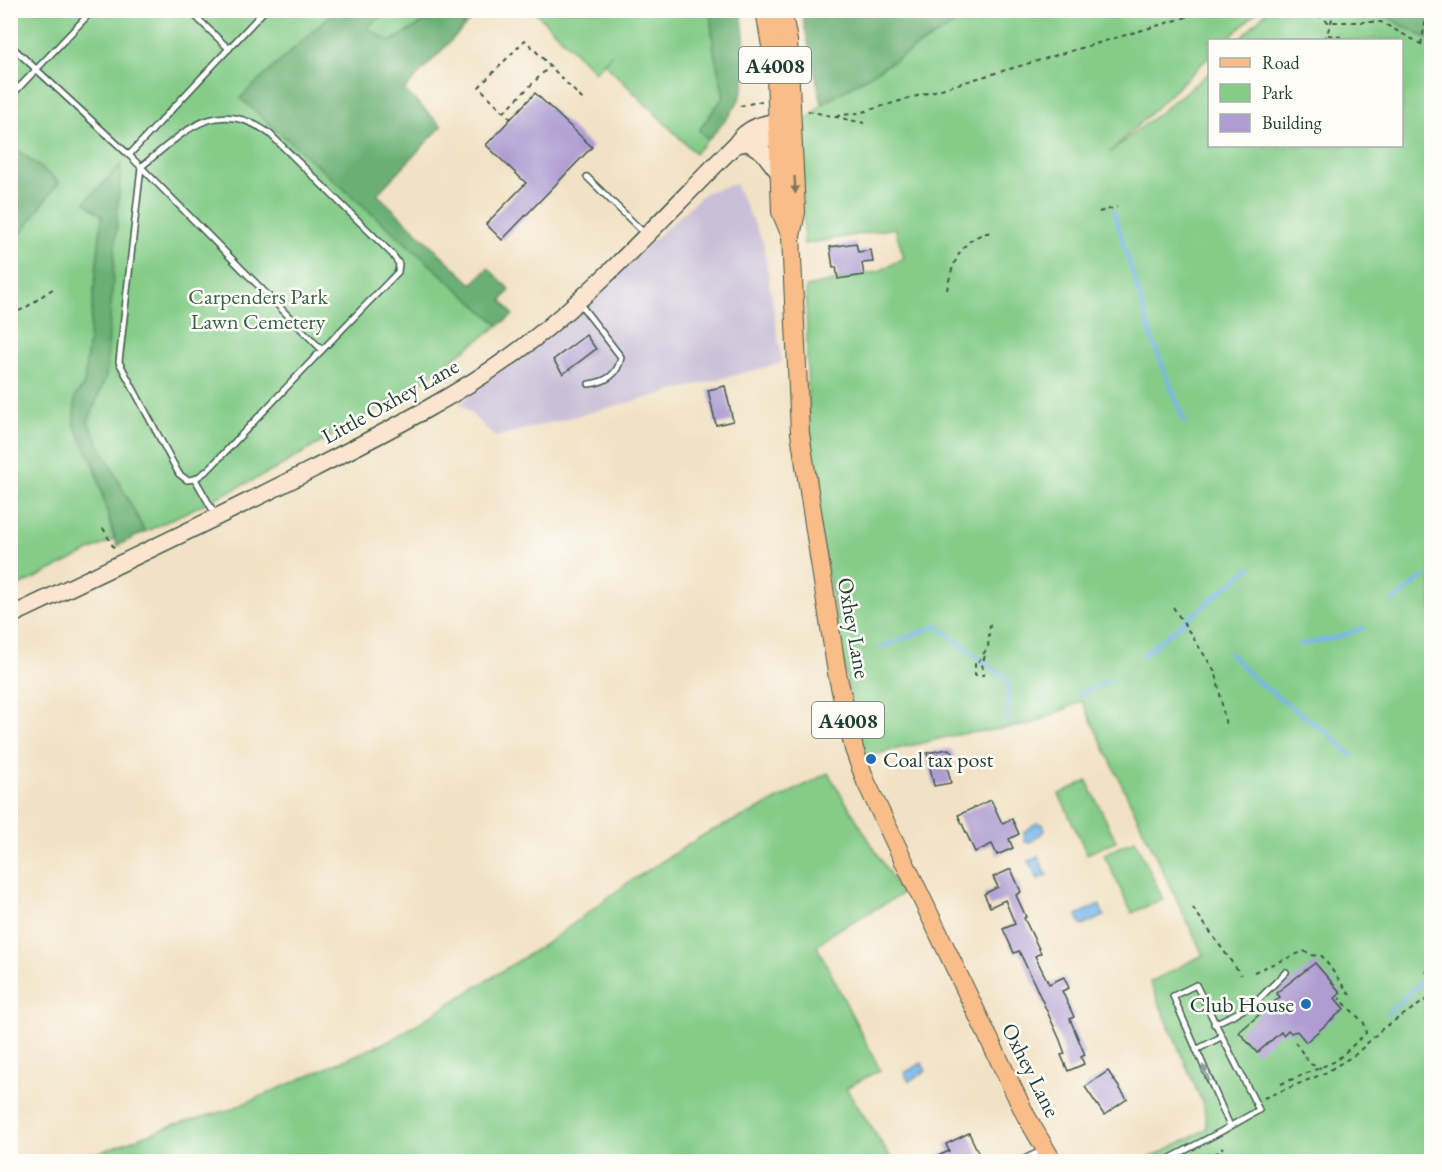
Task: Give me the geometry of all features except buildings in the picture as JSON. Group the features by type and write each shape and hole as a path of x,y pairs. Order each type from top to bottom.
{"main road":[{"name":"Oxhey Lane","path":"765,10 789,124 780,174 781,212 791,236"},
{"name":"Oxhey Lane","path":"782,10 788,41 789,124 796,212 791,236 800,433 826,608 854,749 866,782 993,1049 1049,1155"},
{"path":"742,144 789,124"},
{"path":"742,144 763,152 780,174"},
{"name":"Little Oxhey Lane","path":"10,616 217,518 437,403 515,353 577,300 742,144"}],"lane":[{"path":"10,97 93,10"},
{"path":"189,10 229,49"},
{"path":"129,155 265,10"},
{"path":"10,45 129,155 322,350"},
{"path":"233,116 252,121 270,134 392,254 399,264 398,272 208,470 187,480 179,474 119,362 141,167 197,122 233,116"},
{"path":"587,177 645,234"},
{"path":"577,300 621,357 618,370 609,378 589,384"},
{"path":"195,478 217,518"},
{"path":"1214,1024 1253,1005 1286,972"},
{"path":"1163,1161 1230,1126 1259,1110 1196,985 1173,996 1230,1126"},
{"path":"1196,1050 1221,1037"},
{"path":"1018,1161 1049,1155"}],"path":[{"path":"789,124 859,113 1210,10"},
{"path":"1310,10 1332,22 1381,22 1431,50"},
{"path":"1421,44 1428,10"},
{"path":"1326,39 1333,16 1328,11"},
{"path":"1328,35 1341,37"},
{"path":"511,119 479,87 525,40 583,100"},
{"path":"504,112 550,66"},
{"path":"740,106 765,100"},
{"path":"836,116 864,123"},
{"path":"1099,212 1117,207"},
{"path":"947,290 951,271 965,244 981,234 992,232"},
{"path":"10,314 24,310 53,289"},
{"path":"104,528 116,553"},
{"path":"1173,607 1216,673 1226,726"},
{"path":"985,656 982,664 984,675 975,675 975,662 978,662 988,647 990,624"},
{"path":"1193,908 1220,941 1241,975"},
{"path":"1254,972 1304,951 1310,955 1322,956 1350,995"},
{"path":"1426,971 1431,977"},
{"path":"1259,1110 1261,1099 1325,1073 1356,1054 1382,1029 1431,996"},
{"path":"1281,1084 1321,1068 1348,1053 1366,1033 1364,1023 1340,998"},
{"path":"1295,1042 1312,1065 1321,1068"},
{"path":"1310,1072 1312,1065"},
{"path":"1182,1161 1219,1152 1223,1147"}],"shaded area":[{"path":"735,184 763,242 782,363 495,437 461,404 474,389 581,306 706,192"}],"green space":[{"path":"336,10 387,11 367,28 390,42 443,11 449,11 465,26 404,90 442,126 377,194 472,284 488,268 510,290 502,300 513,315 499,325 240,98"},
{"path":"801,10 976,10 976,11 822,104"},
{"path":"1259,10 1228,39 1208,39 1208,58 1109,153 1208,74 1208,147 1403,147 1403,39 1240,39 1267,11 1403,11 1431,29 1431,1161 1144,1161 1207,1129 1204,1107 1150,982 1203,955 1082,701 1030,725 955,735 860,758 809,468 806,287 880,271 904,258 895,228 804,244 802,124 822,104 976,11"},
{"name":"Carpenders Park Lawn Cemetery","path":"11,11 335,11 241,98 499,325 410,390 272,471 145,532 88,422 106,376 120,166 85,202 102,216 84,385 75,397 74,424 95,467 114,539 11,590 10,247 59,182 11,145"},
{"path":"387,11 443,11 390,42 366,28"},
{"path":"449,11 481,11 465,26"},
{"path":"534,11 710,11 714,52 724,96 700,130 708,140 695,153 604,63 612,53 595,72"},
{"path":"710,11 741,11 745,76 738,101 708,140 699,130 724,96 714,52"},
{"path":"1376,11 1431,11 1431,41"},
{"path":"11,145 59,182 10,247"},
{"path":"121,165 106,376 88,422 145,532 117,546 95,467 74,424 75,397 84,385 102,216 85,202"},
{"path":"828,773 902,894 834,932 817,946 880,1070 846,1088 893,1161 76,1161 176,1124 229,1110 393,1039 550,941 626,884 707,833"},
{"path":"1087,781 1116,841 1087,854 1059,794"},
{"path":"1135,840 1163,899 1132,913 1104,854"}],"water":[{"path":"1037,823 1043,824 1045,831 1029,843 1025,842 1024,832"},
{"path":"1038,857 1047,875 1038,879 1029,861"},
{"path":"1099,904 1104,916 1082,926 1077,915"},
{"path":"922,1063 926,1071 909,1081 904,1073"}],"waterway":[{"path":"1114,212 1153,341 1185,423"},
{"path":"1142,656 1251,567"},
{"path":"1393,602 1424,576"},
{"path":"882,647 937,626 1008,680 1007,724"},
{"path":"1299,645 1335,638 1363,628"},
{"path":"1230,653 1254,679 1330,735 1351,755"},
{"path":"1079,695 1108,681"},
{"path":"1388,1013 1432,973"}],"place":[{"name":"Coal tax post","path":"871,759"},
{"name":"Club House","path":"1306,1004"}]}
